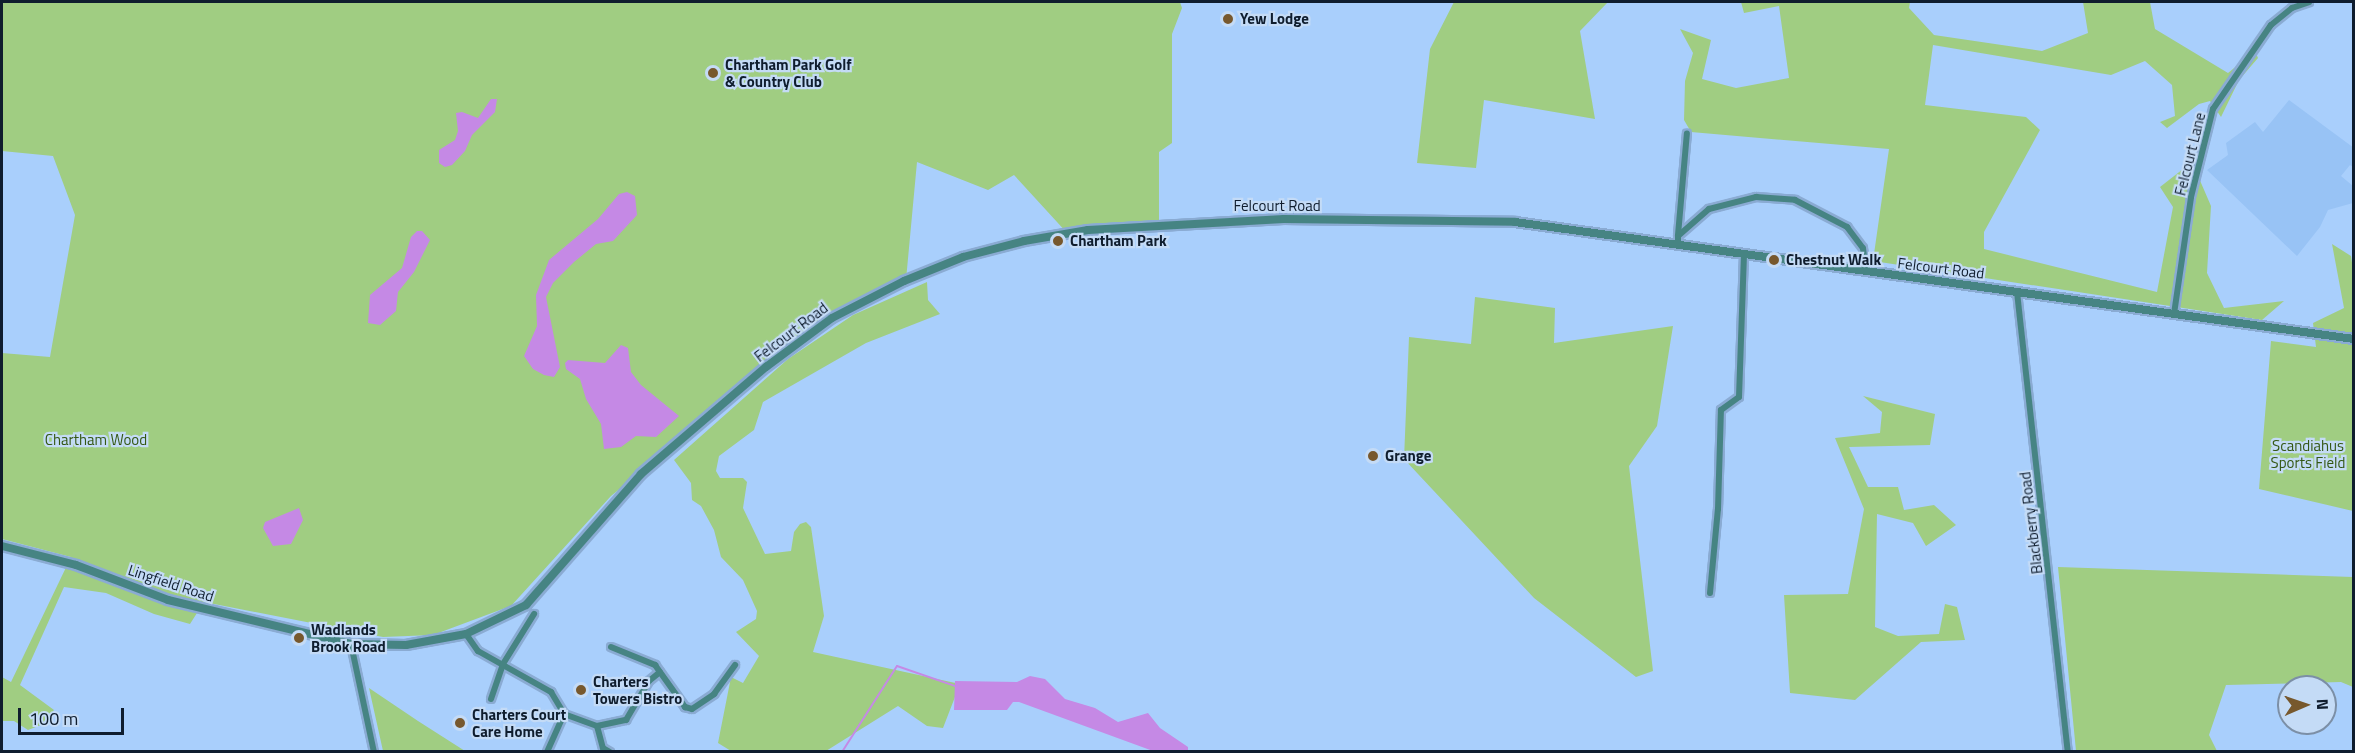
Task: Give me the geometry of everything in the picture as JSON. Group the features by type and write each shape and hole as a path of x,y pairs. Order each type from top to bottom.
{"street":[{"name":"Felcourt Lane","path":"2174,314 2191,197 2213,109 2271,25 2292,8 2309,2"},
{"path":"1678,245 1687,133"},
{"path":"1678,236 1696,216 1728,202 1756,197 1795,200 1847,227 1863,248 1866,272"},
{"name":"Felcourt Road","path":"334,639 351,644 406,645 466,634 526,604 641,474 799,341 867,298 973,254 1088,230 1284,219 1481,219 1744,253 2354,339"},
{"path":"1710,593 1718,509 1721,410 1739,397 1744,253"},
{"name":"Blackberry Road","path":"2018,292 2068,752"},
{"name":"Lingfield Road","path":"2,546 76,565 168,600 334,639"},
{"path":"490,699 502,664 534,614"},
{"path":"466,634 478,651 551,692 564,714 597,726 626,720 649,681 660,672"},
{"path":"351,644 374,752"},
{"path":"611,647 654,665 685,707 692,709 714,694 735,665"},
{"path":"547,752 564,714"},
{"path":"597,726 603,747 610,752"}],"shaded area":[{"path":"491,99 497,99 495,112 472,135 465,151 452,165 445,167 439,163 439,150 455,140 458,131 456,113 462,112 478,118"},
{"path":"2289,100 2354,148 2353,167 2350,165 2341,176 2353,186 2353,203 2328,210 2320,227 2297,256 2207,170 2228,155 2226,143 2255,122 2263,132"},
{"path":"627,192 635,196 637,215 613,241 596,244 574,262 553,283 546,297 560,367 554,377 544,375 533,369 524,356 537,326 536,295 549,260 598,219 619,194"},
{"path":"417,231 422,231 430,240 414,272 398,292 396,311 380,325 368,323 370,295 402,268 411,237"},
{"path":"621,345 628,348 631,372 641,385 679,416 656,437 636,436 621,447 604,449 601,424 586,399 580,379 566,369 565,363 568,360 605,363"},
{"path":"299,508 303,520 291,544 273,546 263,528 265,522"},
{"path":"1030,676 1045,679 1065,699 1095,708 1118,722 1148,713 1160,728 1188,747 1188,751 1153,751 1019,702 1013,702 1007,710 954,710 955,681 1017,682"}],"green space":[{"name":"Chartham Park","path":"2,2 1180,2 1182,8 1172,34 1172,143 1159,152 1159,224 1068,234 1014,175 988,190 917,162 906,280 832,318 611,496 511,606 433,635 383,637 204,602 190,624 154,614 106,593 64,587 20,685 54,710 41,725 28,730 14,721 2,721 2,677 11,682 71,557 2,539 2,353 50,357 75,215 53,156 2,151"},
{"path":"1454,2 1608,2 1580,31 1595,119 1484,100 1476,168 1417,163 1430,49"},
{"path":"1741,2 1910,2 1909,8 1934,35 2042,51 2088,33 2083,2 2150,2 2155,29 2228,73 2255,51 2258,58 2239,80 2221,117 2210,101 2199,104 2167,128 2160,122 2175,116 2172,85 2145,61 2111,75 1933,45 1925,105 2026,117 2040,130 1984,232 1984,249 2157,292 2173,207 2160,187 2192,162 2211,206 2207,273 2224,308 2284,301 2262,320 1873,261 1889,149 1691,132 1684,120 1685,81 1693,53 1680,29 1711,40 1702,79 1736,88 1789,78 1779,6 1744,13"},
{"name":"Scandiahus Sports Field","path":"2332,244 2351,256 2353,269 2353,511 2259,489 2271,341 2316,347 2313,323 2344,308"},
{"path":"927,282 928,300 940,314 866,343 763,402 754,430 719,456 716,471 720,478 743,478 747,482 743,508 765,554 791,551 794,532 800,524 806,522 811,527 824,616 813,652 960,684 943,728 927,726 898,706 826,751 731,751 718,743 731,677 743,683 759,656 736,632 756,619 757,611 743,580 721,557 714,530 701,506 692,500 691,483 674,460 788,359 853,315"},
{"path":"1475,297 1555,308 1554,343 1673,326 1657,426 1629,466 1653,671 1636,677 1534,598 1404,459 1409,337 1471,344"},
{"path":"1863,396 1935,414 1930,445 1849,447 1868,487 1898,487 1904,510 1934,505 1956,525 1926,546 1913,523 1877,514 1875,627 1898,636 1939,634 1945,604 1957,607 1965,640 1921,642 1855,700 1790,693 1784,595 1848,594 1864,509 1835,438 1880,433 1882,412"},
{"path":"2058,567 2353,577 2353,687 2337,682 2337,675 2277,675 2277,684 2226,685 2209,735 2217,751 2076,751"},
{"path":"369,688 418,721 465,751 383,751"}],"waterway":[{"path":"842,752 897,666 955,686"}],"place":[{"name":"Yew Lodge","path":"1228,19"},
{"name":"Chartham Park Golf & Country Club","path":"713,73"},
{"name":"Chartham Park","path":"1058,241"},
{"name":"Chestnut Walk","path":"1774,260"},
{"name":"Grange","path":"1373,456"},
{"name":"Wadlands Brook Road","path":"299,638"},
{"name":"Charters Towers Bistro","path":"581,690"},
{"name":"Charters Court Care Home","path":"460,723"}],"park label":[{"name":"Chartham Wood","path":"96,440"}]}
